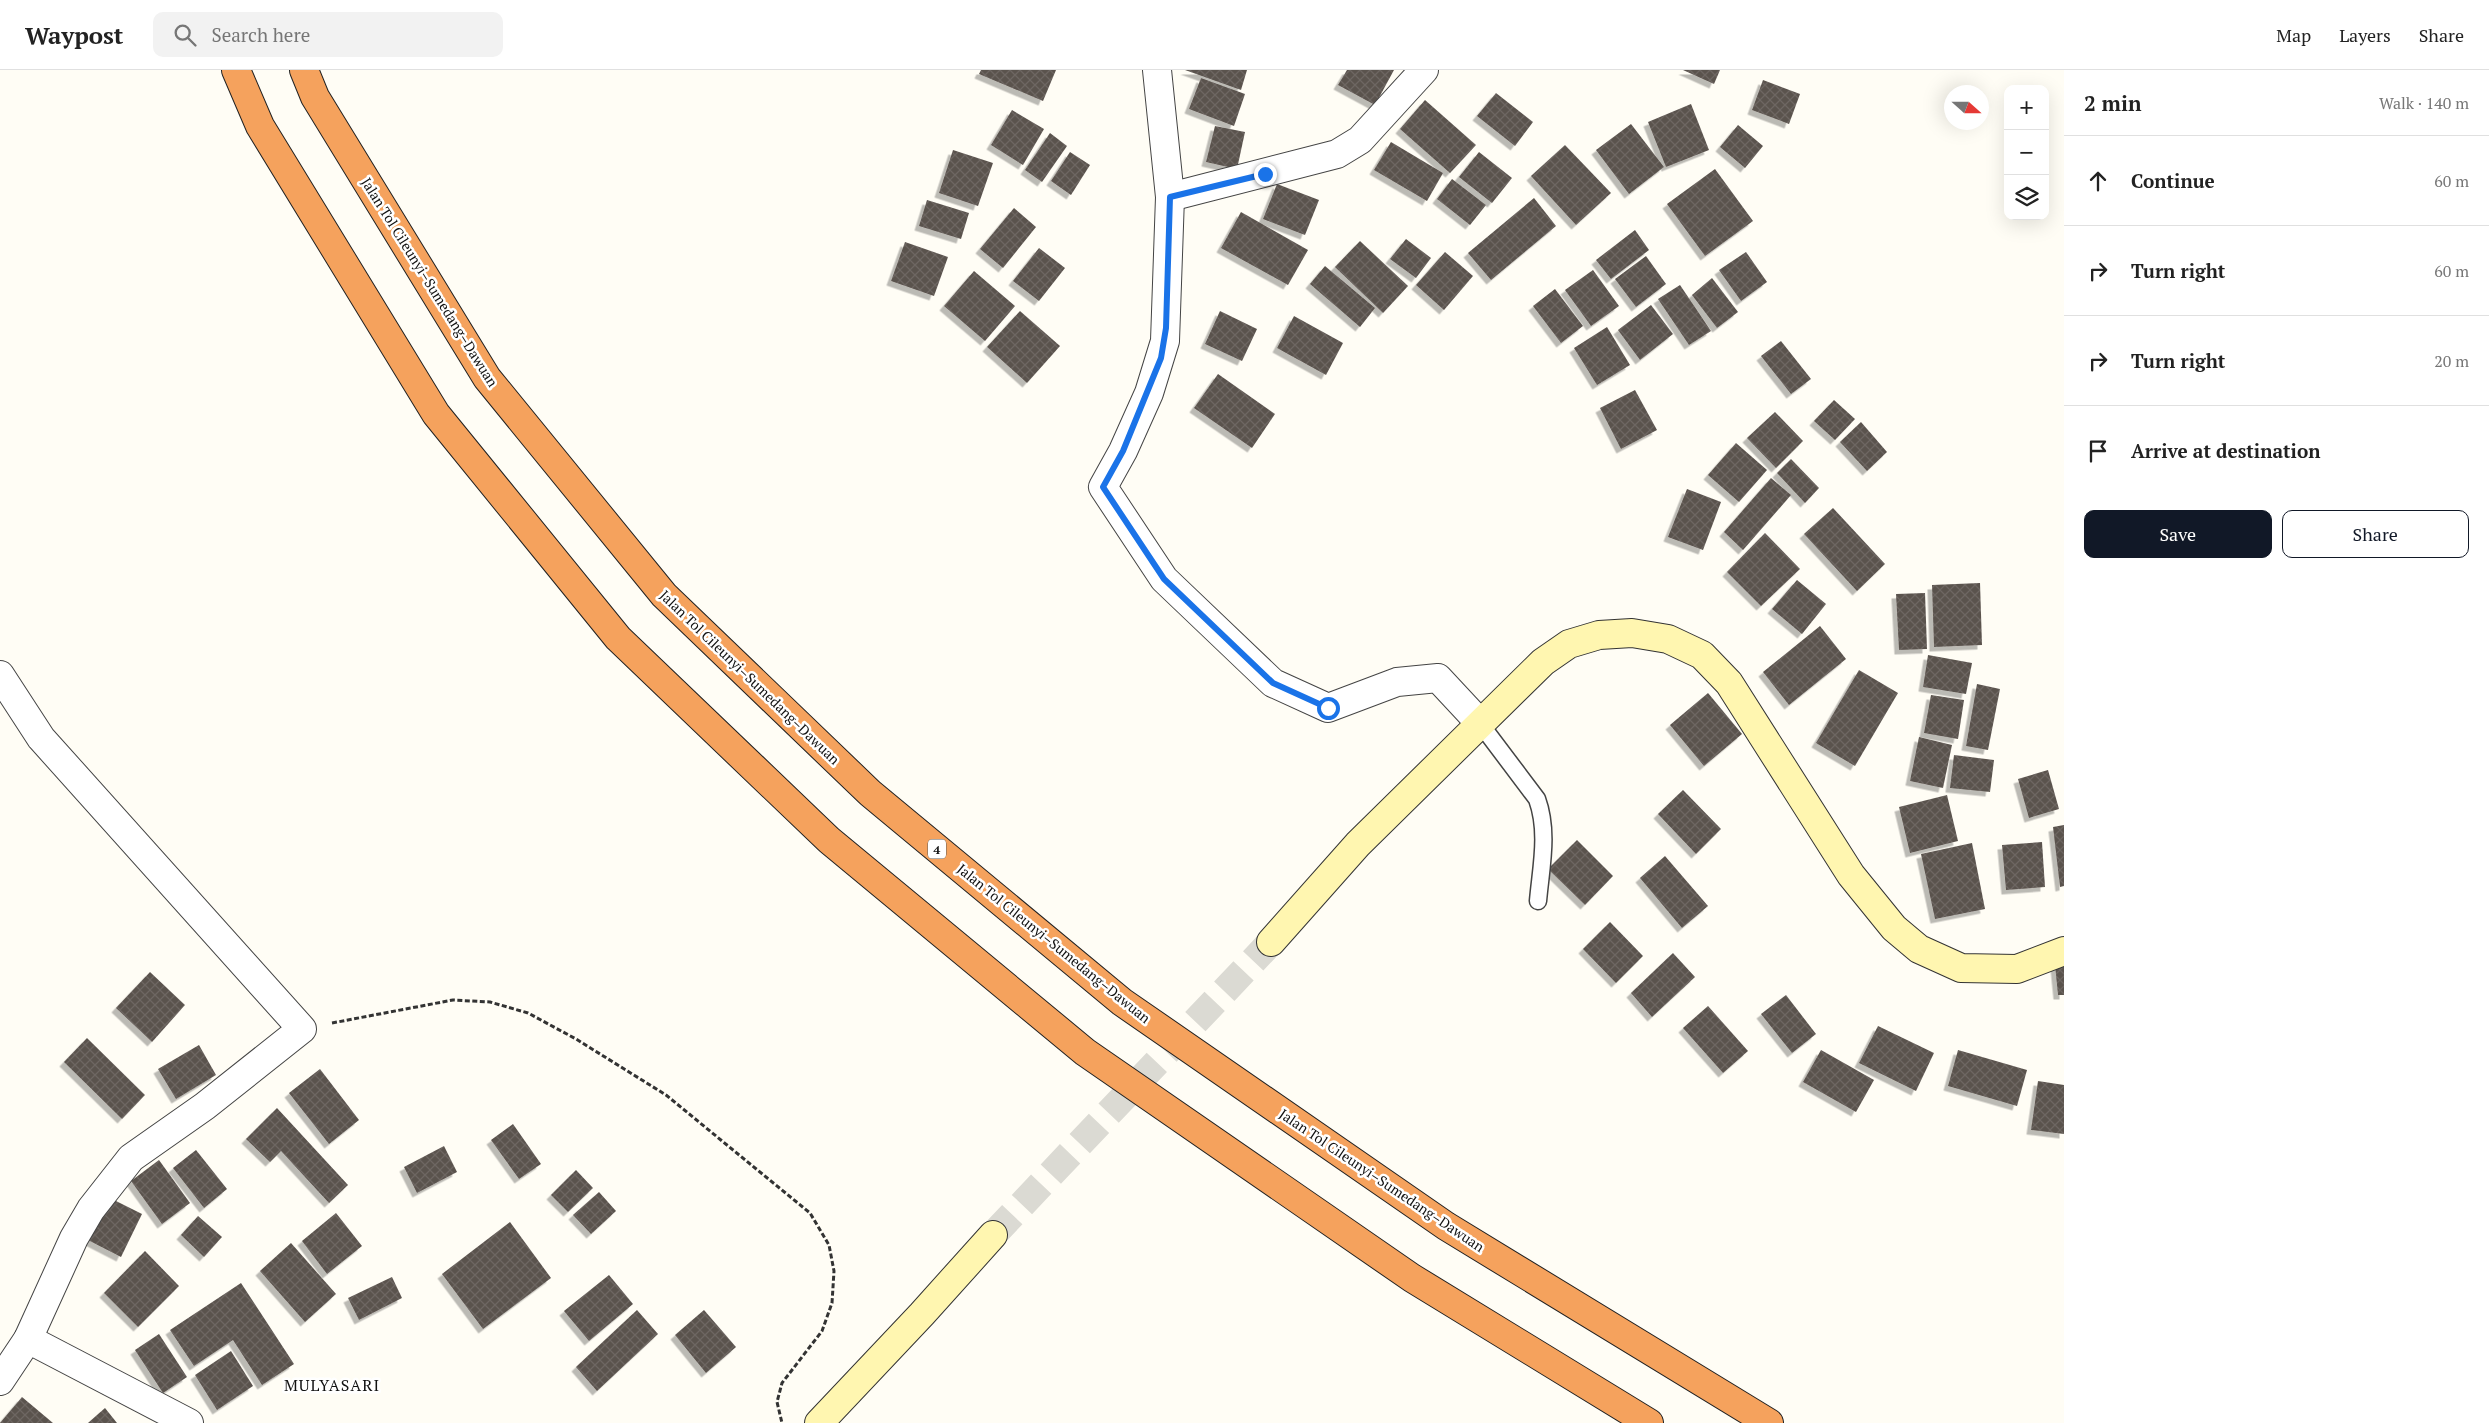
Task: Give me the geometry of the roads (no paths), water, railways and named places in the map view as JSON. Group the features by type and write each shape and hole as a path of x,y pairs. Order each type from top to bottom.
{"highway":[{"path":"236,70 260,126 436,414 618,638 828,840 1085,1052 1412,1278 1649,1423"},
{"name":"Jalan Tol Cileunyi–Sumedang–Dawuan","path":"304,70 315,97 487,378 664,595 870,793 1122,1002 1446,1226 1769,1423"}],"main road":[{"path":"1271,942 1358,844 1479,722 1542,662 1568,644 1600,635 1632,633 1668,639 1702,655 1729,683 1851,875 1894,928 1919,949 1961,968 2017,969 2064,951"},
{"path":"819,1423 944,1291 993,1235"}],"street":[{"path":"1157,70 1170,197 1166,328 1161,358 1123,451 1103,487 1164,579 1273,683 1328,708 1397,682 1438,678 1479,722"},
{"path":"1170,197 1337,154 1360,140 1424,70"},
{"path":"0,675 41,738 302,1029 205,1106 132,1158 91,1209 74,1238 28,1340 0,1381"},
{"path":"28,1340 189,1423"}],"lane":[{"path":"1479,722 1537,799 1544,828 1538,902"}],"tunnel":[{"path":"993,1235 1271,942"}],"district":[{"name":"MULYASARI","path":"332,1385"}]}
